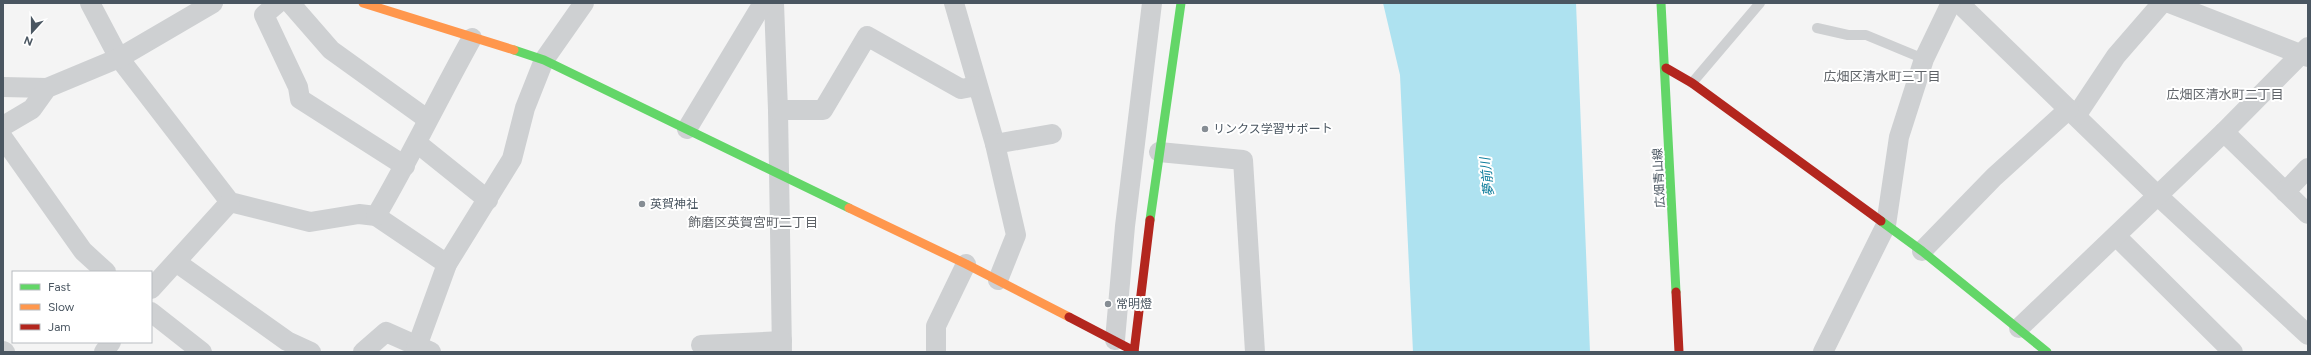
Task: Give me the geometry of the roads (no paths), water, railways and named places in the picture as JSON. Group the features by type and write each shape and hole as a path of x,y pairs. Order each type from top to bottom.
{"street":[{"path":"90,3 119,58 230,202 310,222 359,214 376,216 447,264"},
{"path":"3,87 47,88 119,58 213,3"},
{"path":"278,3 264,15 298,87 300,99 406,166"},
{"path":"290,3 331,50 427,119"},
{"path":"363,3 544,60 966,264 1134,351 1159,152 1181,3"},
{"path":"363,352 386,332 420,350 447,264 512,159 525,108 544,60 584,3"},
{"path":"687,129 763,3"},
{"path":"701,344 782,347 778,110 774,3"},
{"path":"954,3 995,144 1016,234 998,280"},
{"path":"1115,340 1125,226 1152,3"},
{"name":"広畑青山線","path":"1661,3 1666,68 1679,352"},
{"path":"1823,352 1886,225 1899,137 1924,59 1951,3"},
{"path":"1959,3 2157,195 2308,335"},
{"path":"1922,251 1994,177 2072,112 2116,56 2162,3"},
{"path":"2019,328 2306,53 2170,3"},
{"path":"778,110 823,110 867,36 962,89 977,86"},
{"path":"376,216 406,166 427,119 472,38"},
{"path":"1666,68 1692,83 1922,251 2047,352"},
{"path":"3,126 32,109 47,88"},
{"path":"2224,132 2308,214"},
{"path":"995,144 1052,134"},
{"path":"3,138 82,250 105,271"},
{"path":"417,143 488,200"},
{"path":"1159,152 1243,160 1255,352"},
{"path":"2285,192 2308,168"},
{"path":"152,288 230,202"},
{"path":"2116,236 2233,352"},
{"path":"176,262 287,341 311,352"},
{"path":"936,352 936,326 966,264"},
{"path":"152,313 202,352"},
{"path":"104,352 110,343"}],"lane":[{"path":"1692,83 1760,3"},
{"path":"1818,28 1848,35 1866,35 1924,59"}],"water":[{"name":"夢前川","path":"1383,3 1576,3 1590,352 1413,352 1400,75"}],"place":[{"name":"リンクス学習サポート","path":"1205,129"},
{"name":"英賀神社","path":"642,204"},
{"name":"常明燈","path":"1108,304"}],"district":[{"name":"広畑区清水町三丁目","path":"1882,76"},
{"name":"広畑区清水町二丁目","path":"2225,94"},
{"name":"飾磨区英賀宮町二丁目","path":"753,222"}]}
